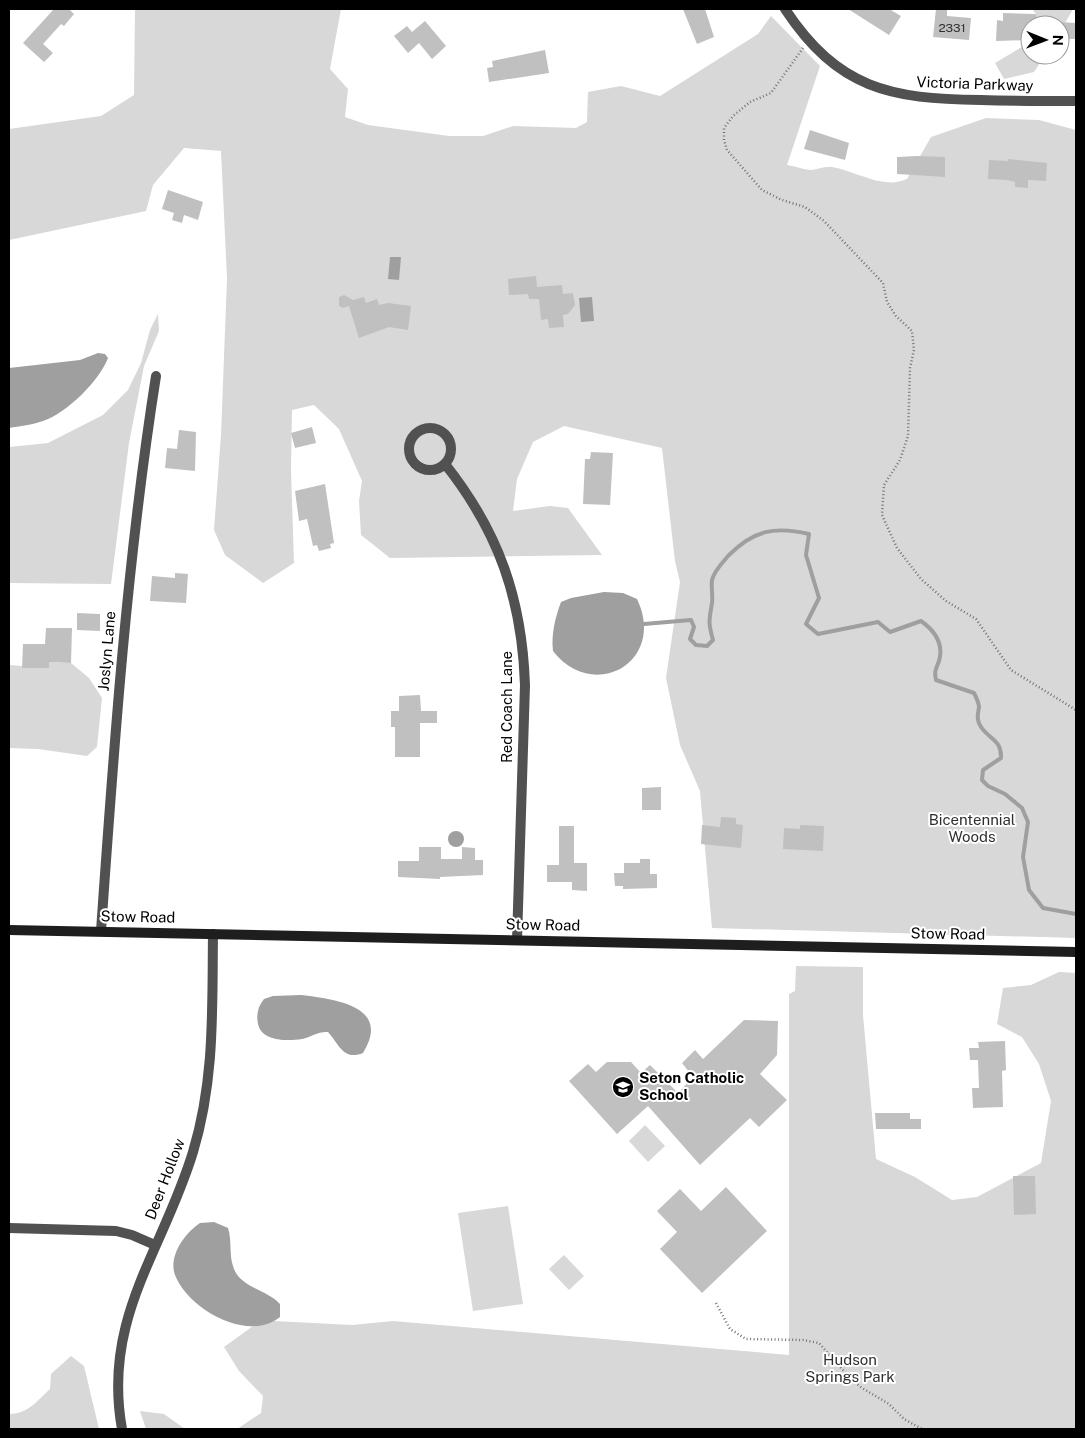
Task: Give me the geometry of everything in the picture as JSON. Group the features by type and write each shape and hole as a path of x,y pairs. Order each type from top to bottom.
{"street":[{"name":"Victoria Parkway","path":"785,9 800,31 823,56 853,77 877,88 900,95 934,100 1076,101"},
{"name":"Joslyn Lane","path":"101,931 126,600 156,376"},
{"path":"423,428 437,428 448,437 451,450 444,464 435,470 428,470 414,464 408,451 409,444 417,432 423,428"},
{"name":"Red Coach Lane","path":"444,464 464,489 496,544 509,580 518,617 524,656 525,685 517,940"},
{"name":"Stow Road","path":"9,930 1076,952"},
{"name":"Deer Hollow","path":"122,1429 117,1384 124,1329 131,1302 193,1153 205,1108 211,1063 213,934"},
{"path":"9,1228 116,1231 132,1235 155,1245"}],"path":[{"path":"803,47 771,93 750,102 733,116 724,128 724,140 728,150 762,190 782,200 805,207 824,221 883,282 888,302 896,316 912,331 914,350 910,368 908,436 900,460 884,485 882,515 897,548 921,579 946,601 976,619 1011,670 1076,710"},
{"path":"716,1303 730,1329 746,1339 804,1340 819,1343 851,1380 889,1404 904,1419 922,1429"}],"green space":[{"name":"Bicentennial Woods","path":"135,9 341,9 330,69 348,89 345,117 368,125 449,136 483,136 513,126 576,128 587,122 588,92 621,86 660,96 758,34 771,16 820,66 787,165 810,170 832,167 869,179 898,182 907,179 931,137 986,118 1039,120 1076,130 1076,938 712,928 700,791 680,745 666,678 680,582 675,561 662,448 564,426 533,442 517,479 513,511 550,506 568,508 602,555 390,558 361,535 359,501 362,481 339,429 314,405 292,410 291,470 294,563 263,583 225,555 214,530 221,435 227,278 221,151 184,148 153,185 146,211 9,240 9,129 101,116 134,95"},
{"path":"1032,9 1073,9 1070,15 1036,14"},
{"path":"1020,48 1020,65 1039,65 1034,72 1004,79 995,63"},
{"path":"158,314 159,331 144,366 129,443 111,584 9,583 9,447 48,443 103,415 128,390 141,363 150,330"},
{"path":"49,662 71,663 89,678 102,698 97,747 87,756 38,749 9,748 9,665 49,668"},
{"name":"Hudson Springs Park","path":"796,966 863,967 863,1015 876,1159 915,1177 952,1200 977,1197 1041,1163 1051,1101 1039,1064 1022,1037 997,1024 1003,988 1031,985 1059,972 1076,973 1076,1429 237,1429 261,1413 263,1396 239,1371 224,1347 253,1326 274,1321 352,1325 393,1321 789,1355 789,994 795,991"},
{"path":"645,1125 665,1146 648,1162 629,1141"},
{"path":"508,1206 523,1304 473,1311 458,1213"},
{"path":"564,1255 584,1276 569,1290 549,1269"},
{"path":"71,1356 84,1366 99,1429 9,1429 9,1414 22,1412 27,1409 50,1389 51,1374"},
{"path":"140,1411 164,1414 185,1429 146,1429"}],"shaded area":[{"path":"390,257 401,257 399,280 388,279"},
{"path":"592,297 594,321 581,322 579,298"},
{"path":"98,353 105,354 108,358 104,367 90,386 72,404 43,421 9,428 9,368 80,360"},
{"path":"604,592 623,593 637,599 644,621 642,641 634,657 621,668 605,674 587,674 569,666 553,651 554,626 561,602 571,598"},
{"path":"453,831 459,831 464,836 462,845 453,847 448,842 448,836"},
{"path":"301,995 343,1003 356,1008 365,1015 370,1025 370,1037 363,1053 351,1055 346,1053 328,1032 290,1040 270,1037 260,1030 257,1017 264,999 273,996"},
{"path":"214,1222 228,1228 232,1261 236,1273 247,1284 280,1304 280,1317 267,1324 252,1326 236,1324 220,1319 205,1310 192,1300 182,1288 173,1268 179,1246 194,1227 200,1223"}],"building":[{"path":"54,9 69,9 74,14 64,26 61,24 43,44 53,53 44,62 23,43"},
{"path":"683,9 705,9 714,37 697,44"},
{"path":"848,9 889,9 901,16 889,35"},
{"path":"936,9 947,9 947,16 971,18 969,40 933,37"},
{"path":"1003,13 1036,14 1020,15 1020,40 996,41 997,20 1003,21"},
{"path":"425,21 446,46 432,59 419,43 408,53 394,36 407,26 412,32"},
{"path":"1070,23 1076,23 1076,39 1070,39"},
{"path":"545,50 549,73 489,82 487,68 493,67 492,61"},
{"path":"810,130 849,143 845,160 804,149"},
{"path":"897,157 945,157 945,177 897,174"},
{"path":"1008,159 1047,163 1046,181 1028,180 1028,188 1015,187 1015,182 1007,180 988,179 989,160 1008,161"},
{"path":"168,190 203,202 198,220 184,215 182,223 172,220 174,213 162,209"},
{"path":"536,276 537,287 562,285 563,294 573,293 575,305 568,314 563,315 564,327 549,328 548,319 541,320 539,299 529,299 528,294 509,295 508,279"},
{"path":"344,295 353,300 364,297 366,303 377,299 379,305 388,303 411,306 408,330 389,327 359,338 349,306 343,308 339,306 339,297"},
{"path":"312,427 316,443 295,448 291,433"},
{"path":"179,430 196,432 195,471 165,468 167,448 177,449"},
{"path":"591,452 613,453 610,505 583,504 585,459 590,459"},
{"path":"325,484 334,543 330,544 331,548 319,551 317,545 313,546 307,519 299,521 295,491"},
{"path":"175,573 188,574 186,603 150,601 152,576 175,578"},
{"path":"77,613 100,614 100,631 77,630"},
{"path":"46,628 72,628 71,663 49,662 49,668 22,668 23,644 45,644"},
{"path":"420,695 421,711 437,711 437,723 420,723 420,757 395,757 395,727 391,727 391,711 399,711 399,696"},
{"path":"661,787 661,810 642,810 642,788"},
{"path":"721,817 736,818 736,824 743,825 741,848 701,844 702,825 720,827"},
{"path":"800,825 824,826 823,851 783,849 784,828 800,829"},
{"path":"559,826 574,826 574,863 587,863 587,891 572,890 572,882 547,882 547,865 559,865"},
{"path":"419,847 441,847 441,859 462,859 462,847 475,848 475,860 483,860 483,875 440,877 440,879 398,877 398,861 419,861"},
{"path":"640,859 650,859 650,874 657,874 657,888 623,889 623,886 615,886 614,873 624,873 624,863 640,863"},
{"name":"Seton Catholic School","path":"744,1020 778,1021 777,1055 760,1074 787,1100 759,1127 750,1118 700,1165 648,1106 617,1134 569,1081 588,1064 596,1072 607,1062 631,1062 641,1073 650,1065 678,1093 693,1077 682,1063 695,1050 703,1059"},
{"path":"1005,1041 1006,1070 1002,1071 1003,1107 973,1108 972,1088 979,1088 978,1060 970,1060 969,1048 979,1048 978,1042"},
{"path":"875,1113 910,1113 910,1119 921,1119 921,1129 876,1129"},
{"path":"1013,1176 1035,1176 1036,1214 1014,1215"},
{"path":"726,1187 767,1231 702,1293 660,1249 677,1232 657,1211 680,1189 701,1211"}],"waterway":[{"path":"644,624 691,620 694,627 690,639 696,645 707,646 713,640 710,629 712,580 729,555 747,540 766,532 786,530 809,534 806,555 819,598 806,624 818,634 878,622 890,632 921,621 930,629 937,638 940,649 939,661 935,672 936,680 974,693 979,705 978,722 984,731 997,743 1001,752 1001,758 983,770 982,780 988,786 1005,794 1022,808 1028,822 1023,857 1029,890 1043,908 1076,914"}],"place":[{"name":"Seton Catholic School","path":"623,1087"}]}
